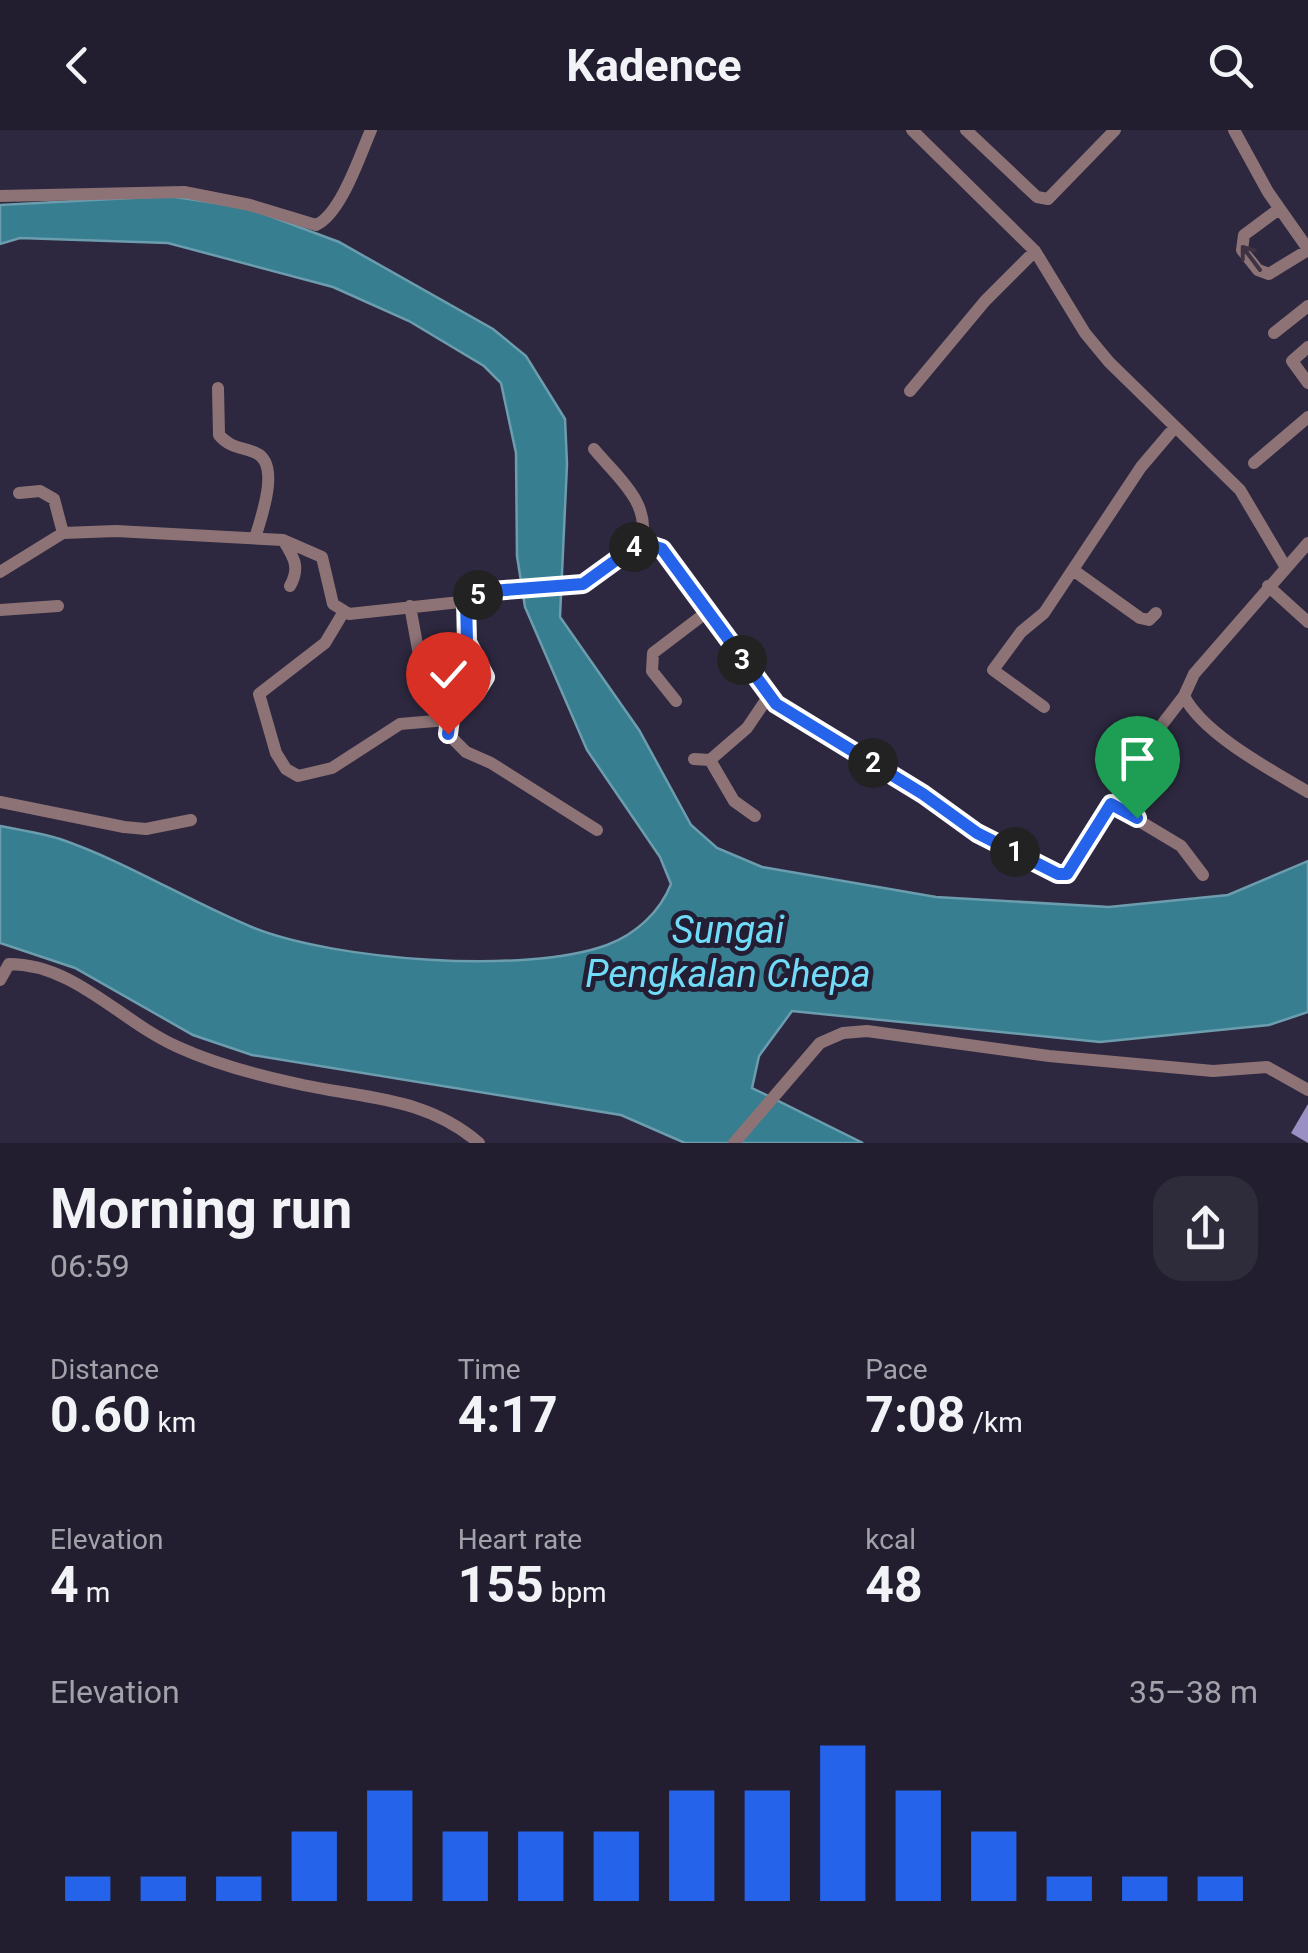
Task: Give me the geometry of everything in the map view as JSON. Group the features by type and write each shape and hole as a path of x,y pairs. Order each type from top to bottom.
{"street":[{"path":"0,196 184,192 231,200 316,225 328,218 342,195 371,130"},
{"path":"912,130 1034,252 1090,339 1240,490 1285,566"},
{"path":"966,130 1042,200 1048,200 1114,130"},
{"path":"1234,130 1308,250 1269,274 1258,270 1242,250 1244,235 1280,208"},
{"path":"910,391 1004,279 1034,252"},
{"path":"1274,332 1308,306"},
{"path":"1306,354 1292,364 1308,383"},
{"path":"218,388 220,435 236,448 260,455 268,466 266,505 255,538"},
{"path":"1254,463 1308,417"},
{"path":"1044,707 993,670 1021,632 1044,613 1141,467 1175,426"},
{"path":"343,613 466,600 492,591 583,584 641,542 644,516 594,449"},
{"path":"19,493 40,491 54,499 63,534"},
{"path":"0,572 63,534 116,531 282,540 322,557 334,604 343,613"},
{"path":"282,540 296,559 297,570 290,586"},
{"path":"641,542 662,549 768,696 923,794 977,833 1058,874 1067,874 1075,867 1154,735 1184,696 1194,674 1308,544"},
{"path":"1073,570 1140,618 1149,620 1156,613"},
{"path":"1268,586 1308,622"},
{"path":"466,600 467,642 485,677 475,693 462,700 447,720 448,734 466,752 492,763 597,830"},
{"path":"0,610 58,606"},
{"path":"410,606 418,655"},
{"path":"676,702 652,671 653,653 706,612"},
{"path":"343,613 325,643 259,694 276,754 286,768 298,776 332,768 400,724 447,720"},
{"path":"694,759 710,760 747,728 768,696"},
{"path":"1184,696 1197,715 1267,768 1308,792"},
{"path":"710,760 734,801 755,816"},
{"path":"0,802 124,827 146,829 191,820"},
{"path":"1111,804 1181,846 1203,875"},
{"path":"0,980 5,963 40,967 80,986 177,1047 292,1083 418,1106 456,1123 479,1143"},
{"path":"734,1143 820,1043 843,1033 868,1031 1068,1058 1213,1071 1267,1068 1308,1090"}],"water":[{"name":"Sungai Pengkalan Chepa","path":"169,196 248,208 339,242 493,329 526,356 565,419 567,464 560,617 639,730 691,825 717,848 762,867 936,897 1109,907 1228,895 1308,861 1308,1012 1269,1025 1100,1042 792,1011 759,1056 752,1088 863,1143 685,1143 621,1115 252,1055 193,1035 75,968 0,943 0,826 85,848 229,917 289,939 430,960 528,960 607,945 646,921 671,884 660,857 587,750 525,607 517,556 516,453 501,383 484,366 409,321 333,287 168,243 20,238 0,244 0,205"}],"building":[{"path":"1308,1104 1308,1143 1291,1133"}],"route":[{"path":"448,734 451,711 475,693 485,677 467,642 466,600 492,591 583,584 641,542 662,549 776,704 923,794 977,833 1058,874 1067,874 1075,867 1111,804 1137,818"}]}
